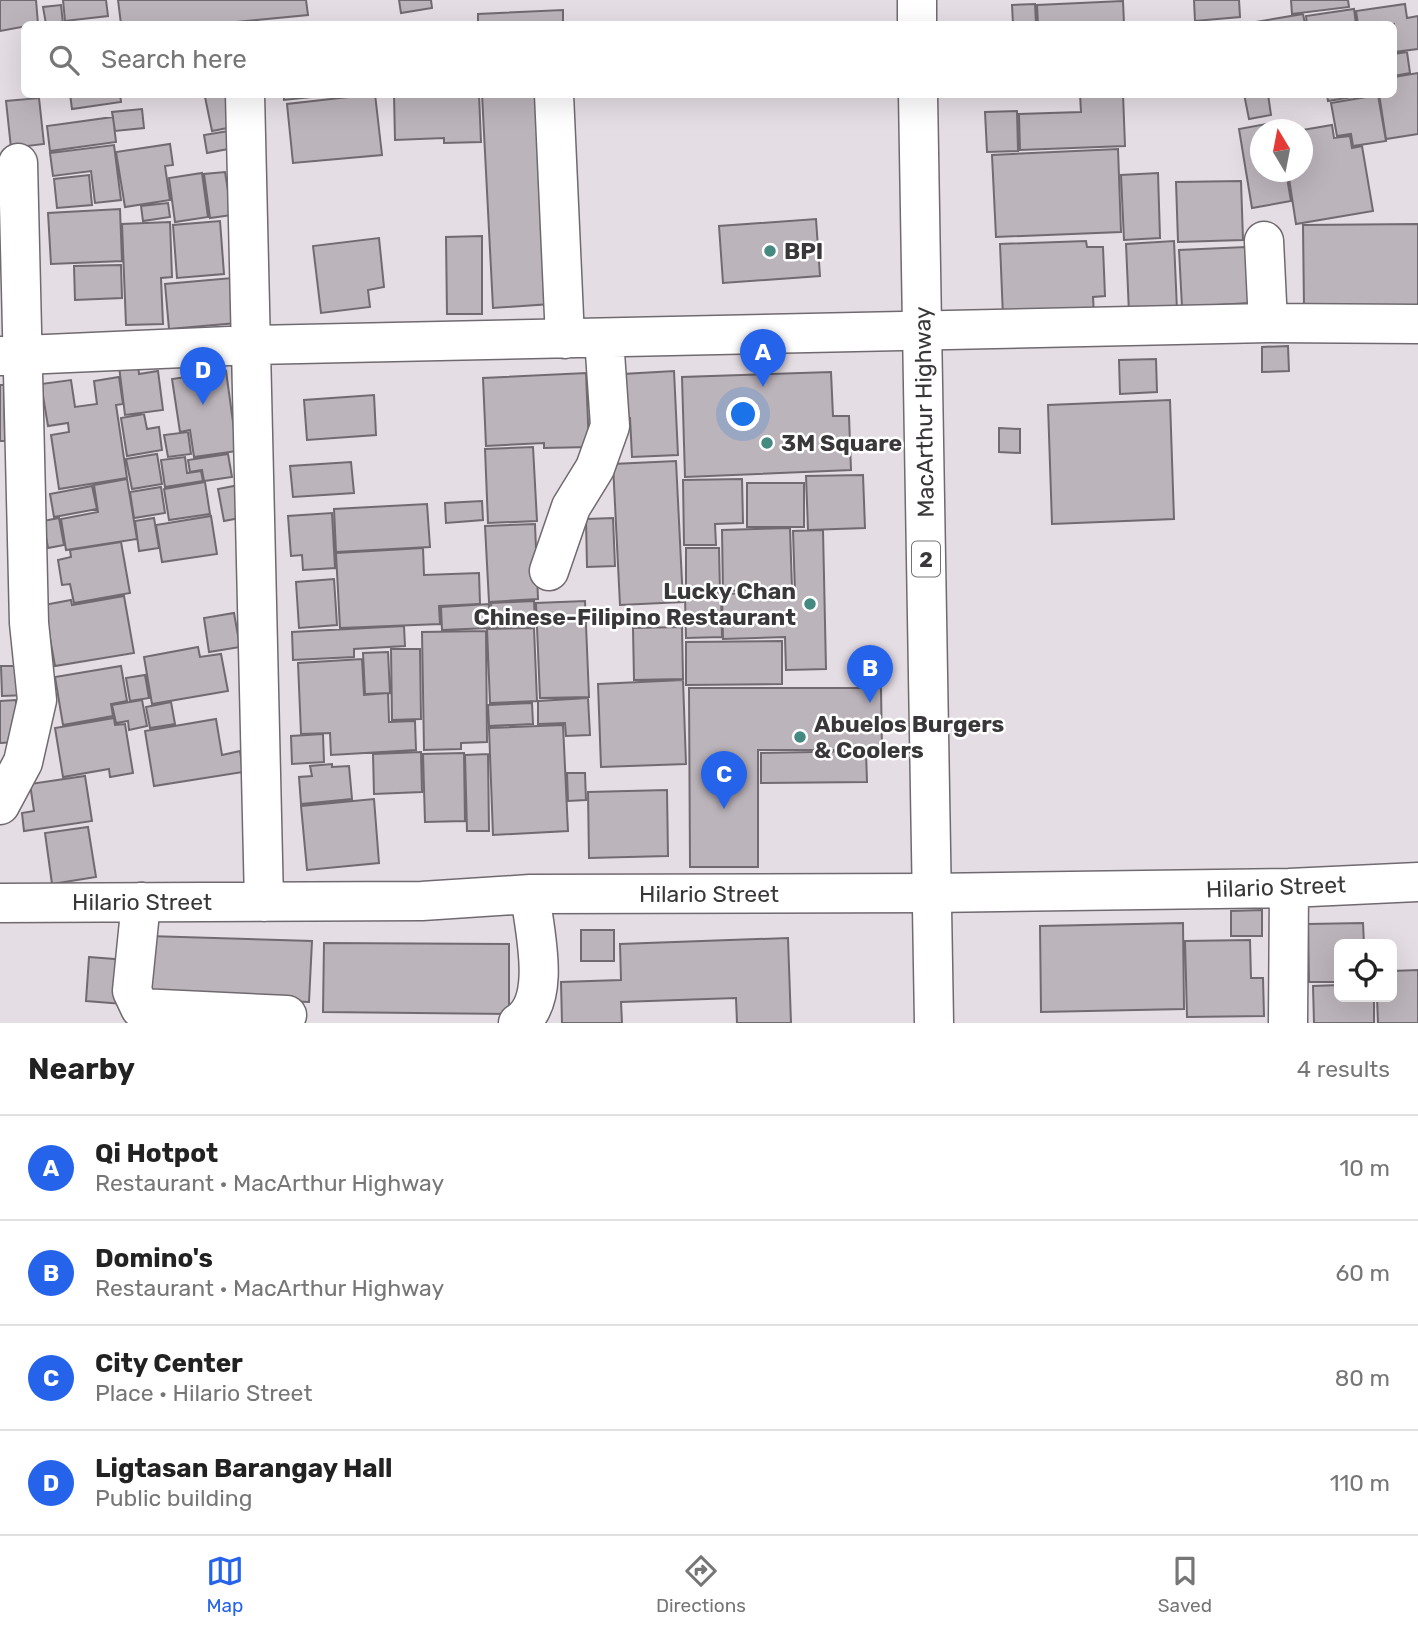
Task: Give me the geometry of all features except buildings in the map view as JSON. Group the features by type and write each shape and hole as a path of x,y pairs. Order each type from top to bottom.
{"main road":[{"path":"917,0 917,21"},
{"path":"245,98 264,902"},
{"path":"554,98 565,339"},
{"name":"MacArthur Highway","path":"918,98 934,1023"},
{"path":"0,805 23,762 37,700 29,623 11,356 18,163"},
{"path":"1264,240 1268,323"},
{"path":"11,356 252,345 1268,323 1418,324"},
{"path":"549,571 571,507 595,468 610,426 604,338"},
{"name":"Hilario Street","path":"0,903 422,901 530,894 931,893 1289,888 1418,882"},
{"path":"1288,1023 1289,888"},
{"path":"518,1023 527,1018 540,988 530,894"},
{"path":"141,902 132,991 140,1008 287,1015"}],"place":[{"name":"BPI","path":"770,251"},
{"name":"Qi Hotpot","path":"763,387"},
{"name":"Ligtasan Barangay Hall","path":"203,405"},
{"name":"3M Square","path":"767,443"},
{"name":"Lucky Chan Chinese-Filipino Restaurant","path":"810,604"},
{"name":"Domino's","path":"870,703"},
{"name":"Abuelos Burgers & Coolers","path":"800,737"},
{"name":"City Center","path":"724,809"}]}
